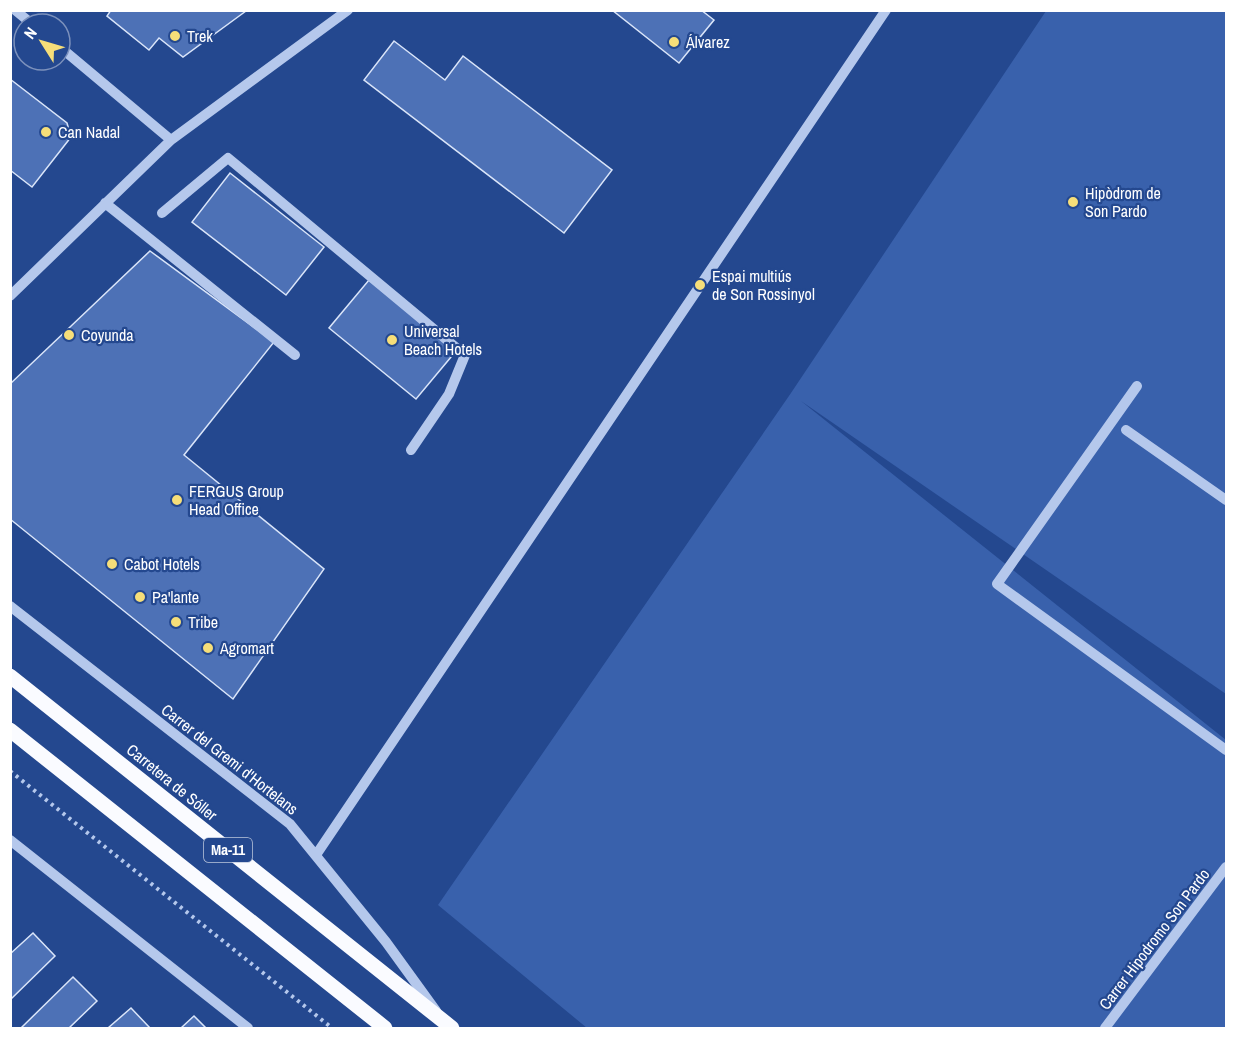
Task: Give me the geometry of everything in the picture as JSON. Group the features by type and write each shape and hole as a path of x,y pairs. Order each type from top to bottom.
{"main road":[{"name":"Carretera de Sóller","path":"10,676 449,1026"},
{"name":"Ma-11","path":"10,730 385,1029"}],"street":[{"path":"10,296 171,140 348,10"},
{"path":"316,855 886,10"},
{"path":"72,57 171,140"},
{"path":"162,213 228,158 465,355 449,394 411,450"},
{"path":"105,203 295,355"},
{"path":"1137,386 997,584 1227,750"},
{"path":"1126,430 1227,500"},
{"name":"Carrer del Gremi d'Hortelans","path":"10,606 290,824 386,942 449,1026"},
{"path":"10,840 248,1029"},
{"name":"Carrer Hipodromo Son Pardo","path":"1105,1028 1227,867"}],"path":[{"path":"10,771 332,1029"}],"shaded area":[{"path":"1046,11 1226,11 1226,694 801,401 1226,740 1226,1028 587,1028 438,905 791,393"}],"building":[{"path":"111,10 246,11 183,57 159,38 149,50 107,16"},
{"name":"Álvarez","path":"612,10 701,10 714,20 679,63"},
{"path":"394,41 445,80 463,56 612,170 564,233 364,80"},
{"path":"10,79 67,123 71,137 32,187 10,170"},
{"path":"230,173 324,247 286,295 192,222"},
{"path":"150,251 274,342 184,455 324,569 233,699 10,519 10,384"},
{"name":"Universal Beach Hotels","path":"369,280 456,351 416,399 329,328"},
{"path":"33,933 55,956 10,1000 10,954"},
{"path":"73,977 97,1001 69,1028 21,1028"},
{"path":"131,1008 150,1028 108,1028"},
{"path":"194,1016 206,1028 181,1028"}],"place":[{"name":"Trek","path":"175,36"},
{"name":"Álvarez","path":"674,42"},
{"name":"Can Nadal","path":"46,132"},
{"name":"Hipòdrom de Son Pardo","path":"1073,202"},
{"name":"Espai multiús de Son Rossinyol","path":"700,285"},
{"name":"Coyunda","path":"69,335"},
{"name":"Universal Beach Hotels","path":"392,340"},
{"name":"FERGUS Group Head Office","path":"177,500"},
{"name":"Cabot Hotels","path":"112,564"},
{"name":"Pa'lante","path":"140,597"},
{"name":"Tribe","path":"176,622"},
{"name":"Agromart","path":"208,648"}]}
